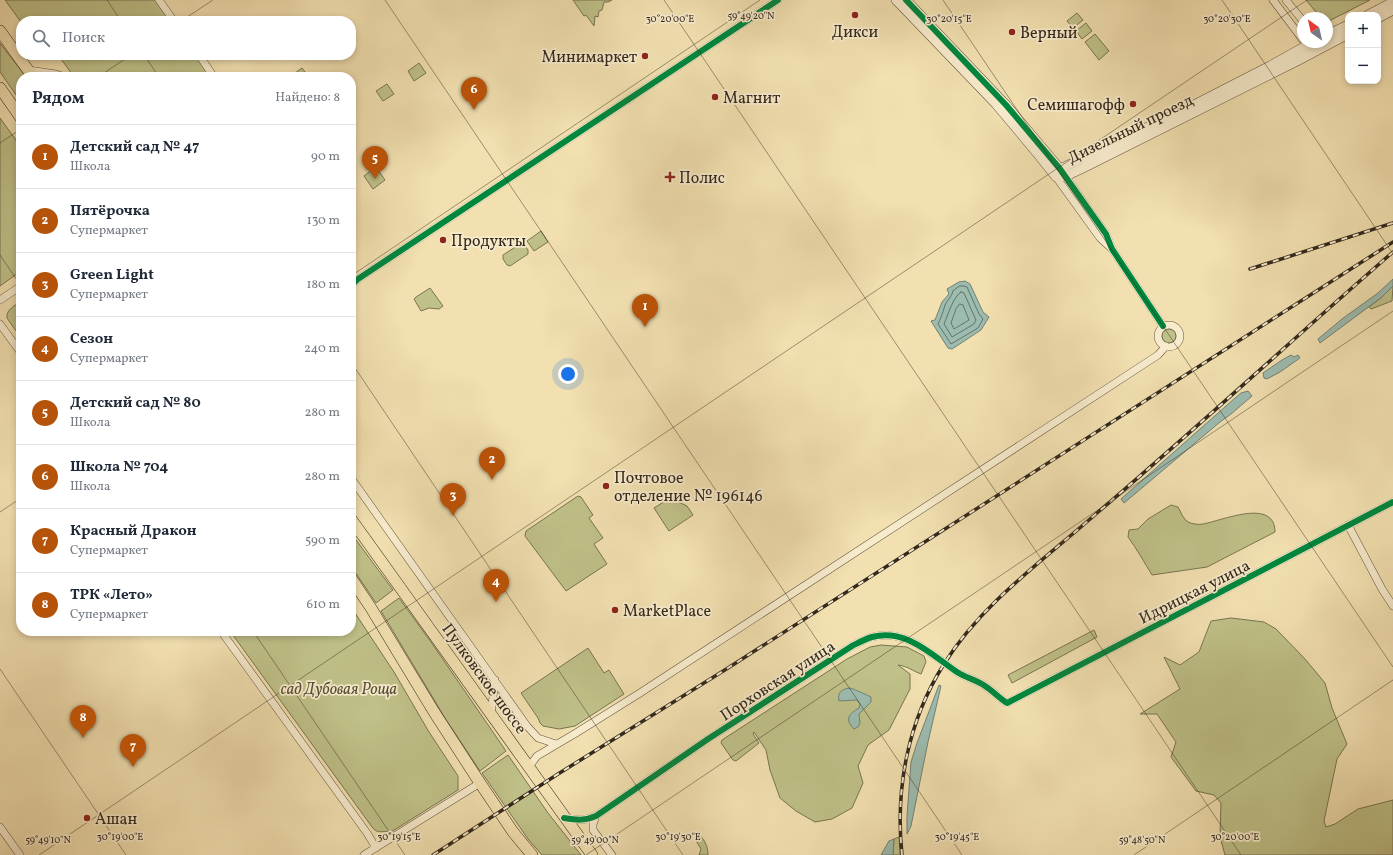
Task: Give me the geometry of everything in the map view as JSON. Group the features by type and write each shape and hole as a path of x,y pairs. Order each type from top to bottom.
{"main road":[{"path":"0,31 16,53"},
{"path":"21,60 29,72"},
{"path":"0,88 16,111"},
{"name":"Пулковское шоссе","path":"356,526 592,855"},
{"path":"356,586 434,712 480,783 513,832 532,855"}],"street":[{"path":"160,0 171,16"},
{"path":"356,281 778,0"},
{"path":"896,0 996,104 1056,177 1100,238 1112,249"},
{"path":"906,0 1006,105 1063,172 1106,234 1112,249 1163,326"},
{"path":"1273,0 1297,30"},
{"path":"1286,0 1297,14"},
{"path":"1374,12 1393,2"},
{"path":"1381,16 1393,10"},
{"path":"1333,32 1345,26"},
{"name":"Дизельный проезд","path":"1333,40 1345,35"},
{"name":"Дизельный проезд","path":"1056,177 1063,172 1270,66 1298,48"},
{"name":"Дизельный проезд","path":"1063,172 1313,48"},
{"path":"202,60 210,72"},
{"path":"0,300 16,289"},
{"path":"0,324 16,346"},
{"path":"1172,325 1180,334 1179,340 1175,345 1166,346 1161,343 1158,337 1159,331 1163,326 1172,325"},
{"path":"530,768 537,756 640,693 1158,355 1166,346"},
{"path":"356,485 533,732 545,741 556,744"},
{"name":"Идрицкая улица","path":"1007,703 1393,502"},
{"path":"1348,525 1382,589 1393,606"},
{"path":"224,636 367,833 376,848"},
{"name":"Порховская улица","path":"564,818 582,820 596,816 721,731 852,646 872,637 891,636 910,640 925,648 959,673 986,686 1007,703"},
{"path":"491,714 495,680"},
{"path":"364,855 480,783"},
{"path":"596,816 593,824 593,830 612,855"},
{"path":"0,827 20,855"}],"green space":[{"path":"5,0 155,0 166,16 17,16"},
{"path":"573,0 612,0 604,2 602,10 599,11 598,17 595,16 594,26 586,15 584,16"},
{"path":"1306,0 1370,0 1333,19 1333,12 1316,12"},
{"path":"1077,13 1083,20 1073,28 1067,21"},
{"path":"1086,23 1092,31 1082,39 1076,31"},
{"path":"1095,34 1109,51 1099,60 1085,42"},
{"path":"0,43 22,72 16,72 16,95 0,72"},
{"path":"62,60 199,60 207,72 70,72"},
{"path":"419,63 426,73 414,81 408,71"},
{"path":"302,68 305,72 296,72"},
{"path":"387,84 394,94 383,101 376,91"},
{"path":"0,118 16,140 16,275 0,286"},
{"path":"376,167 385,180 373,189 364,176"},
{"path":"541,231 548,242 534,251 527,241"},
{"path":"520,244 524,244 528,250 528,254 510,266 507,265 503,259 503,255"},
{"path":"1393,286 1392,301 1371,309 1369,307 1382,297"},
{"path":"430,288 443,306 439,309 429,308 421,311 414,299"},
{"path":"16,305 16,331 7,318 9,310"},
{"path":"1169,329 1174,331 1176,336 1174,341 1169,343 1164,341 1162,336 1164,331"},
{"path":"578,496 581,497 593,515 589,518 603,538 594,544 607,564 566,591 525,536 526,531"},
{"path":"670,498 687,506 693,515 669,531 654,508"},
{"path":"1171,505 1178,507 1186,521 1196,524 1203,524 1234,516 1257,513 1266,516 1273,521 1275,532 1207,567 1152,575 1128,537 1129,530 1138,529 1148,519"},
{"path":"356,540 393,590 376,603 356,573"},
{"path":"399,598 506,751 480,771 445,718 381,611"},
{"name":"сад Дубовая Роща","path":"356,615 394,672 429,732 458,776 458,790 391,832 379,832 372,827 234,636 356,636"},
{"path":"1231,618 1264,622 1276,629 1305,659 1325,683 1332,708 1347,744 1337,759 1324,821 1326,827 1335,824 1358,809 1393,800 1393,855 1225,855 1220,837 1221,803 1214,795 1196,791 1171,757 1176,742 1157,714 1140,714 1180,689 1164,657 1180,665 1199,652 1211,621"},
{"path":"1094,630 1097,637 1012,683 1008,675"},
{"path":"881,645 907,647 924,656 926,662 921,674 907,667 898,665 910,674 910,689 889,730 868,745 858,766 863,783 852,808 832,819 815,822 796,811 780,798 770,770 766,750 754,732 753,734 759,743 736,761 733,760 721,743 722,740 847,659 870,647"},
{"path":"588,648 604,673 609,670 624,694 575,726 559,729 543,726 521,693"},
{"path":"508,755 548,813 581,855 542,855 528,839 482,773"},
{"path":"697,833 705,842 708,855 699,855 701,849 695,839"},
{"path":"899,837 900,855 893,855 894,839"}],"water":[{"path":"1393,279 1393,286 1382,297 1320,343 1318,339 1342,319 1378,293"},
{"path":"965,281 970,284 983,312 989,317 981,330 952,349 948,348 931,321 935,320 942,302 949,294 947,289 959,282"},
{"path":"1291,355 1294,357 1298,355 1300,358 1280,372 1267,379 1264,378 1263,373"},
{"path":"1248,391 1252,396 1124,503 1121,499 1235,398 1241,393"},
{"path":"939,685 941,686 911,826 907,834 911,762"},
{"path":"850,688 871,697 871,702 859,714 860,723 858,727 854,729 849,722 849,717 859,708 860,704 857,700 839,701 839,693"},
{"path":"894,839 893,855 881,855 889,841"}],"railway":[{"path":"1250,269 1393,223"},
{"path":"433,855 1393,242"},
{"path":"902,855 900,830 903,780 913,732 921,708 944,664 976,621 1035,565 1172,448 1393,252"}],"cycle path":[{"path":"356,281 778,0"},
{"path":"906,0 1006,105 1060,169 1106,234 1112,249 1163,326"},
{"path":"564,818 580,820 596,816 708,739 852,646 872,637 884,635 896,636 918,645 960,674 982,684 1007,703 1393,502"}],"place":[{"name":"Дикси","path":"855,15"},
{"name":"Верный","path":"1012,32"},
{"name":"Минимаркет","path":"645,56"},
{"name":"Магнит","path":"715,97"},
{"name":"Семишагофф","path":"1133,104"},
{"name":"Школа № 704","path":"474,110"},
{"name":"Полис","path":"670,177"},
{"name":"Детский сад № 80","path":"375,179"},
{"name":"Продукты","path":"443,240"},
{"name":"Детский сад № 47","path":"645,327"},
{"name":"Пятёрочка","path":"492,480"},
{"name":"Почтовое отделение № 196146","path":"606,486"},
{"name":"Green Light","path":"453,516"},
{"name":"Сезон","path":"496,602"},
{"name":"MarketPlace","path":"615,610"},
{"name":"ТРК «Лето»","path":"83,738"},
{"name":"Красный Дракон","path":"133,767"},
{"name":"Ашан","path":"87,818"}]}
